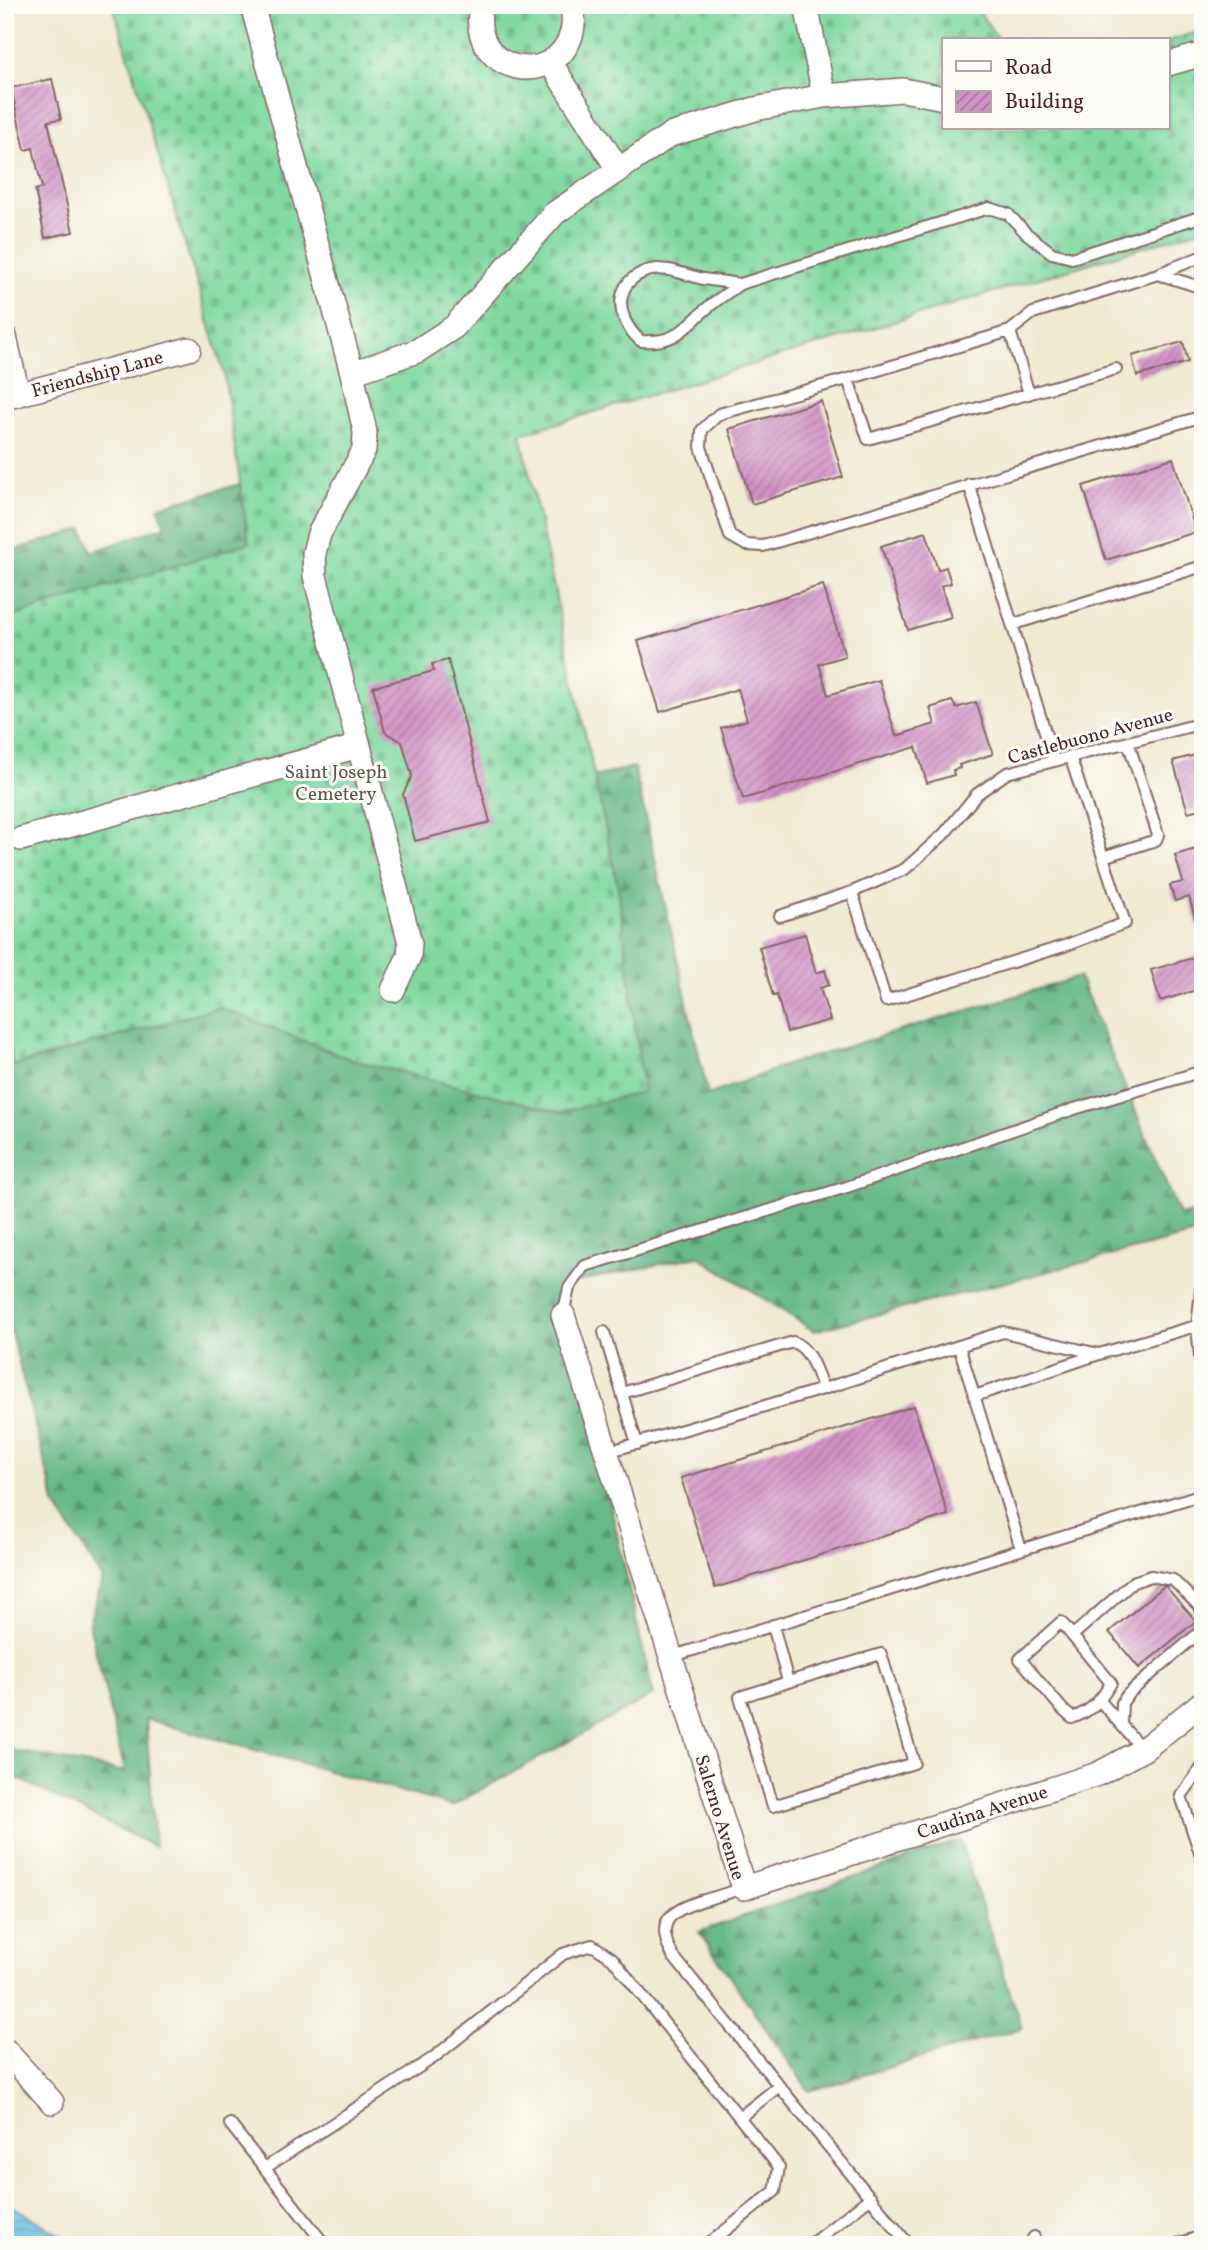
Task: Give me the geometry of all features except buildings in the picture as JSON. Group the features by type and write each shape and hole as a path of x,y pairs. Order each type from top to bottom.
{"street":[{"path":"252,5 352,373 365,432 364,450 319,534 314,553 315,576 410,943 409,956 393,990"},
{"path":"481,5 478,22 481,38 490,52 503,62 518,68 534,68 550,62 562,52 570,40 574,25 571,5"},
{"path":"806,5 824,96"},
{"path":"1170,63 1203,54"},
{"path":"550,62 618,169"},
{"path":"352,373 417,351 454,327 555,213 670,135 755,109 824,96 903,90 942,99"},
{"path":"5,337 12,396"},
{"name":"Friendship Lane","path":"12,396 189,349"},
{"path":"21,839 359,746"},
{"name":"Salerno Avenue","path":"563,1315 744,1888"},
{"name":"Caudina Avenue","path":"744,1888 1098,1774 1143,1749 1203,1702"},
{"path":"5,2050 52,2102"}],"lane":[{"path":"740,284 703,279 670,270 648,270 636,274 627,284 622,296 624,322 641,341 667,340 678,335 740,284 989,208 1009,214 1026,233 1052,253 1072,258 1203,216"},
{"path":"1203,256 1158,274 1033,313 1010,331 719,414 702,430 701,447 730,536 746,545 763,546 1203,416"},
{"path":"1158,274 1203,288"},
{"path":"1010,331 1029,394"},
{"path":"848,379 868,439 1116,369"},
{"path":"970,484 1054,761"},
{"path":"1014,624 1203,566"},
{"name":"Castlebuono Avenue","path":"780,916 852,892 905,869 944,834 977,794 1007,773 1203,723"},
{"path":"1103,857 1156,840 1158,835 1128,742"},
{"path":"852,892 886,1001 1064,946 1125,923 1070,756"},
{"path":"563,1315 569,1288 585,1266 847,1187 1073,1109 1203,1071 1203,1077"},
{"path":"1203,1273 1200,1325 1203,1389"},
{"path":"975,1396 1099,1354 1200,1325"},
{"path":"604,1332 636,1444"},
{"path":"607,1452 1003,1332 1099,1354"},
{"path":"622,1393 793,1342 802,1345 823,1388"},
{"path":"959,1346 1021,1549"},
{"path":"670,1657 1203,1494"},
{"path":"1072,1636 1133,1582 1151,1576 1173,1580 1195,1601 1203,1615"},
{"path":"1061,1622 1111,1683 1101,1702 1072,1718 1020,1659 1061,1622"},
{"path":"1121,1724 1122,1703 1128,1694 1201,1631 1203,1624"},
{"path":"772,1625 788,1682"},
{"path":"881,1654 914,1763 773,1806 740,1697 788,1682 881,1654"},
{"path":"1101,1702 1143,1749"},
{"path":"1202,1861 1181,1796 1203,1766"},
{"name":"Salerno Avenue","path":"744,1888 679,1908 668,1918 664,1931 667,1945 673,1956 908,2245"},
{"path":"265,2168 433,2058 563,1954 592,1945 612,1958 779,2167 775,2191 707,2245"},
{"path":"740,2117 779,2086"},
{"path":"230,2123 325,2245"},
{"path":"810,2245 871,2197"},
{"path":"1174,2245 1203,2236"}],"green space":[{"name":"Saint Joseph Cemetery","path":"113,5 974,5 998,38 942,38 942,130 1170,130 1170,40 1203,30 1203,229 521,434 618,887 643,1092 560,1112 353,1060 219,1007 13,1066 5,1025 5,619 249,543 224,373"},
{"path":"240,484 249,544 5,619 5,553 83,529 92,552 165,526 158,507"},
{"path":"634,767 708,1095 789,1064 1079,977 1179,1215 1203,1212 1203,1232 814,1331 698,1256 561,1285 653,1695 452,1806 146,1719 155,1847 5,1772 5,1749 125,1772 89,1623 103,1579 56,1506 5,1309 5,1025 14,1066 219,1007 353,1060 560,1112 643,1091 618,887 594,777"},
{"path":"960,1840 1022,2028 809,2091 699,1932"}],"water":[{"path":"5,2192 11,2205 76,2245 5,2245"}]}
